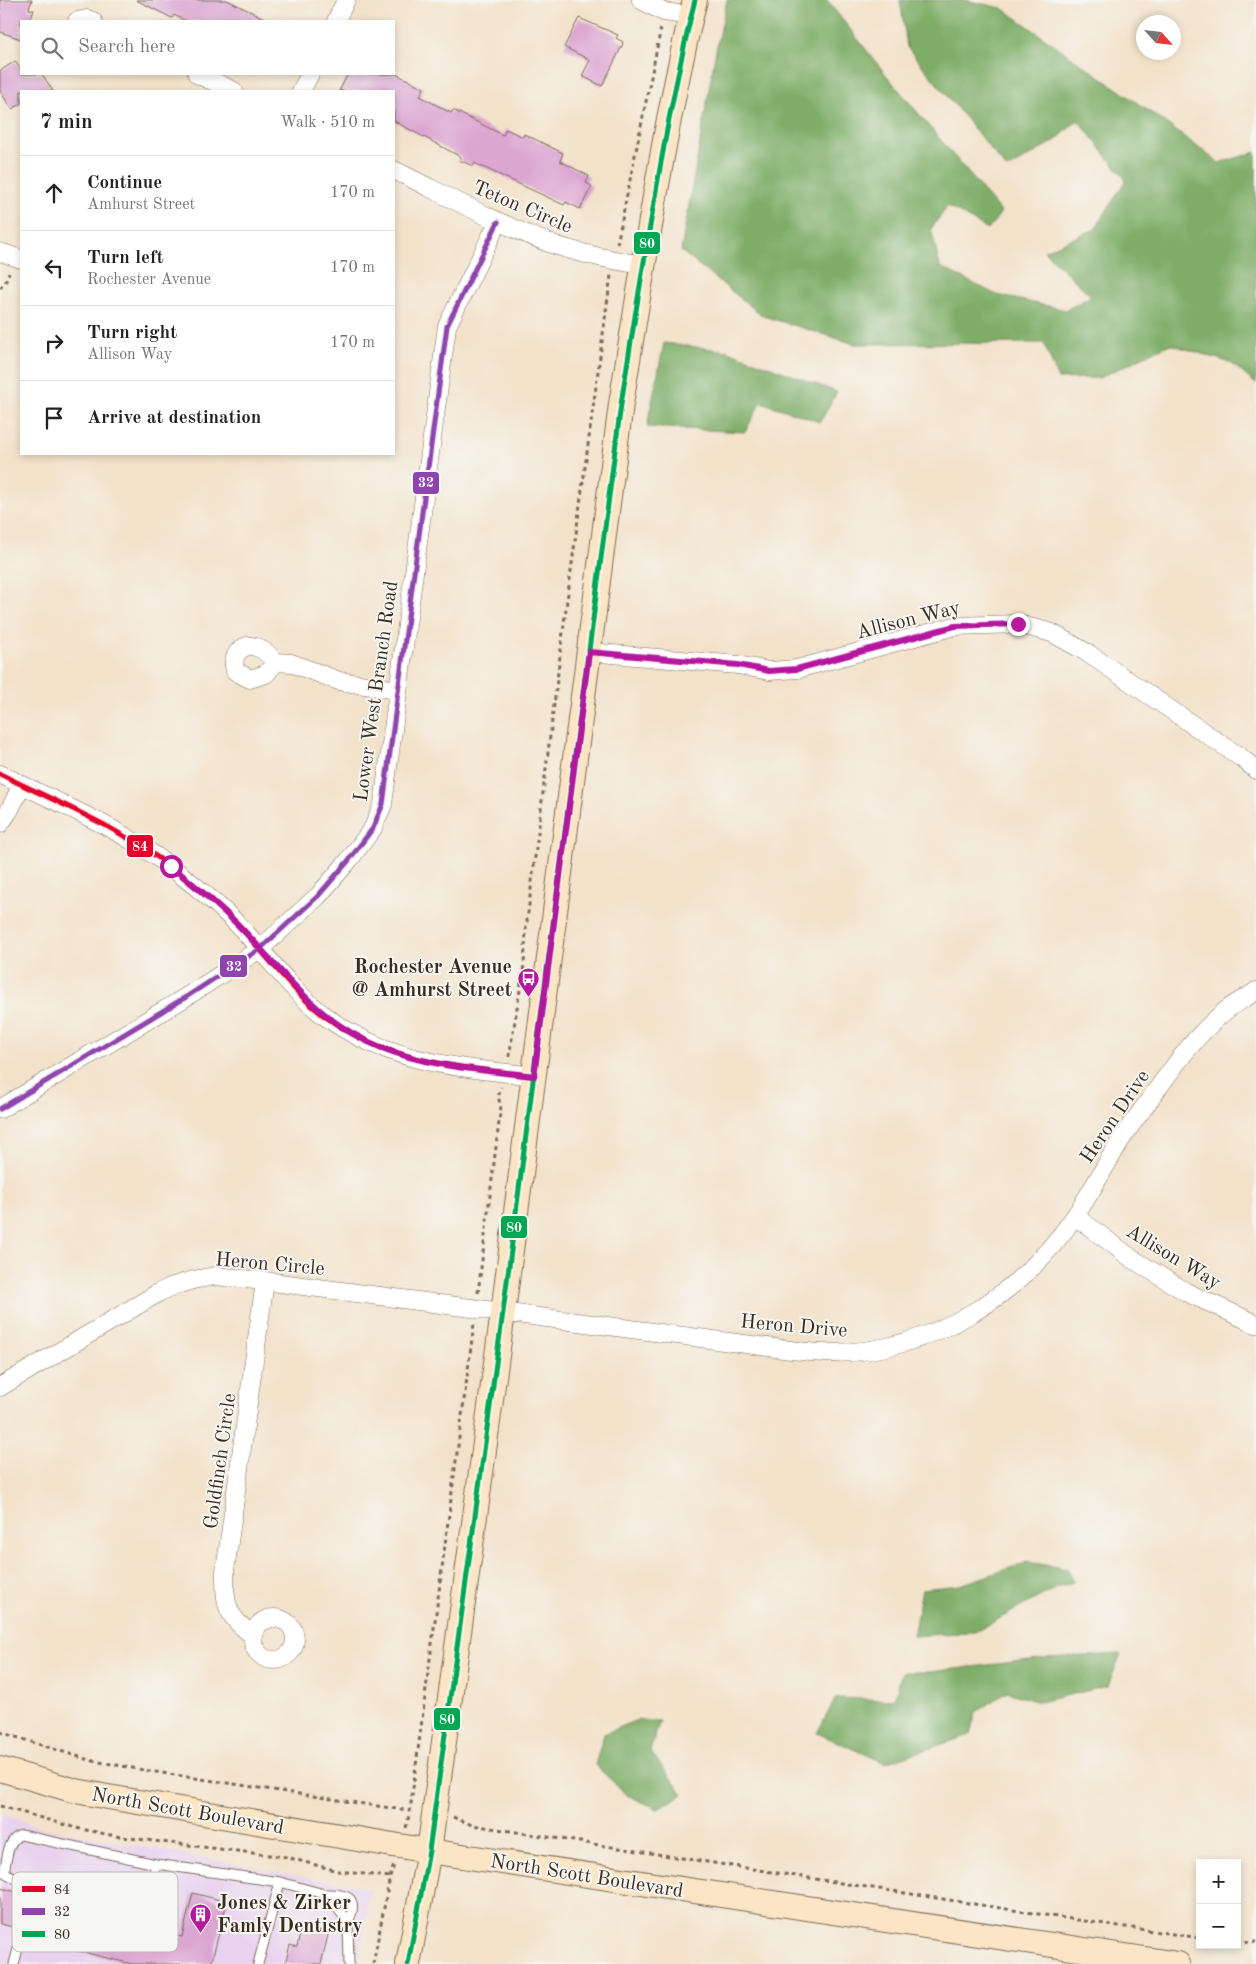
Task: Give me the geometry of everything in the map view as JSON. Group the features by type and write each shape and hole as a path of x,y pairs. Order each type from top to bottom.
{"main road":[{"path":"409,1964 430,1851 504,1312 589,652 642,265 662,154 693,8"},
{"name":"North Scott Boulevard","path":"0,1769 76,1791 430,1851 1178,1964"}],"street":[{"path":"336,20 346,0"},
{"path":"641,0 664,12 693,8"},
{"path":"200,75 232,90"},
{"path":"302,90 309,75"},
{"name":"Teton Circle","path":"395,170 498,222 550,244 613,260 642,265"},
{"name":"Lower West Branch Road","path":"0,1109 186,997 260,949 318,896 373,828 383,804 447,326 498,222"},
{"path":"0,252 20,259"},
{"name":"Allison Way","path":"589,652 738,665 769,671 797,669 955,626 1018,624 1052,633 1086,652 1243,759 1256,770"},
{"path":"276,662 291,662 338,681 398,690"},
{"path":"0,774 120,834 171,866 217,904 307,1000 326,1017 356,1036 381,1048 416,1060 534,1076"},
{"path":"0,824 22,785"},
{"name":"Heron Drive","path":"504,1312 782,1349 834,1354 867,1351 900,1344 942,1330 980,1309 1015,1283 1048,1251 1075,1216 1124,1136 1177,1062 1225,1011 1256,991"},
{"name":"Allison Way","path":"1075,1216 1130,1258 1186,1292 1256,1324"},
{"name":"Heron Circle","path":"0,1387 173,1286 215,1276 504,1312"},
{"name":"Goldfinch Circle","path":"254,1636 239,1626 230,1612 225,1599 225,1572 265,1281"}],"lane":[{"path":"12,1877 4,1872 11,1842 16,1836 21,1835 156,1864 280,1882 324,1894 344,1895 354,1904 353,1912 348,1922 349,1964"},
{"path":"154,1872 156,1864"},
{"path":"258,1964 280,1882"},
{"path":"324,1894 332,1901 348,1922"}],"path":[{"path":"410,1811 501,1106 498,1097 507,1072 524,965 526,930 565,617 613,260 664,12"},
{"path":"0,288 5,283 9,273"},
{"path":"0,1732 89,1760 158,1773 454,1817 472,1825 1041,1915 1196,1937"},
{"path":"0,1806 67,1825 121,1837 286,1857 338,1871 390,1877 372,1964"},
{"path":"1241,1942 1256,1942"}],"shaded area":[{"path":"0,1813 42,1828 370,1889 359,1964 0,1964"}],"green space":[{"path":"727,0 827,0 887,76 1001,212 988,230 948,206 931,229 940,267 997,295 1066,310 1091,296 1044,251 1095,229 1126,180 1078,120 1055,141 1007,169 907,47 900,0 964,0 1002,8 1163,121 1219,163 1256,152 1256,384 1231,363 1170,344 1099,378 1058,379 1044,343 855,344 763,316 681,251 715,55"},
{"path":"664,343 728,351 837,392 820,422 761,402 745,432 647,427"},
{"path":"1028,1562 1068,1569 1073,1582 1050,1591 975,1632 913,1636 922,1589 960,1585"},
{"path":"1121,1654 1108,1686 1039,1702 1007,1692 976,1712 970,1735 885,1763 817,1733 836,1698 894,1700 902,1672 929,1672 1047,1658"},
{"path":"637,1720 660,1721 650,1751 683,1794 658,1809 627,1795 595,1765 604,1734"}],"building":[{"path":"0,0 32,0 29,9 34,10 30,20 20,20 20,39 0,32"},
{"path":"136,0 227,0 268,20 184,20 174,15 172,18"},
{"path":"579,18 618,35 616,38 623,42 602,86 582,76 590,60 564,47"},
{"path":"15,61 20,68 20,75 43,75 52,90 20,90 20,105 12,109 0,91 0,71"},
{"path":"396,74 424,88 420,96 451,113 453,110 503,135 506,129 523,137 524,134 563,153 560,161 589,176 586,183 592,186 580,209 566,202 564,205 474,163 473,166 459,160 461,157 395,122 395,90 340,90 347,75"},
{"path":"0,1888 12,1891 12,1927 0,1924"},
{"name":"Jones & Zirker Famly Dentistry","path":"193,1893 227,1902 211,1964 132,1964 82,1952 178,1952 178,1936 182,1937"},
{"path":"302,1925 329,1931 321,1964 285,1964 290,1945 297,1947"}],"transit line":[{"name":"80","path":"408,1964 429,1851 503,1312 621,404 662,155 695,0"},
{"name":"32","path":"0,1109 186,997 260,949 318,896 373,828 383,804 447,326 498,222"},
{"name":"84","path":"0,774 110,828 172,868 235,922 303,998 326,1017 350,1033 375,1045 426,1061 479,1070 534,1076"}],"place":[{"name":"Rochester Avenue @ Amhurst Street","path":"528,997"},
{"name":"Jones & Zirker Famly Dentistry","path":"201,1933"}],"route":[{"path":"171,866 217,904 307,1000 326,1017 356,1036 381,1048 416,1060 534,1076 589,652 738,665 769,671 797,669 826,662 955,626 1018,624"}]}
